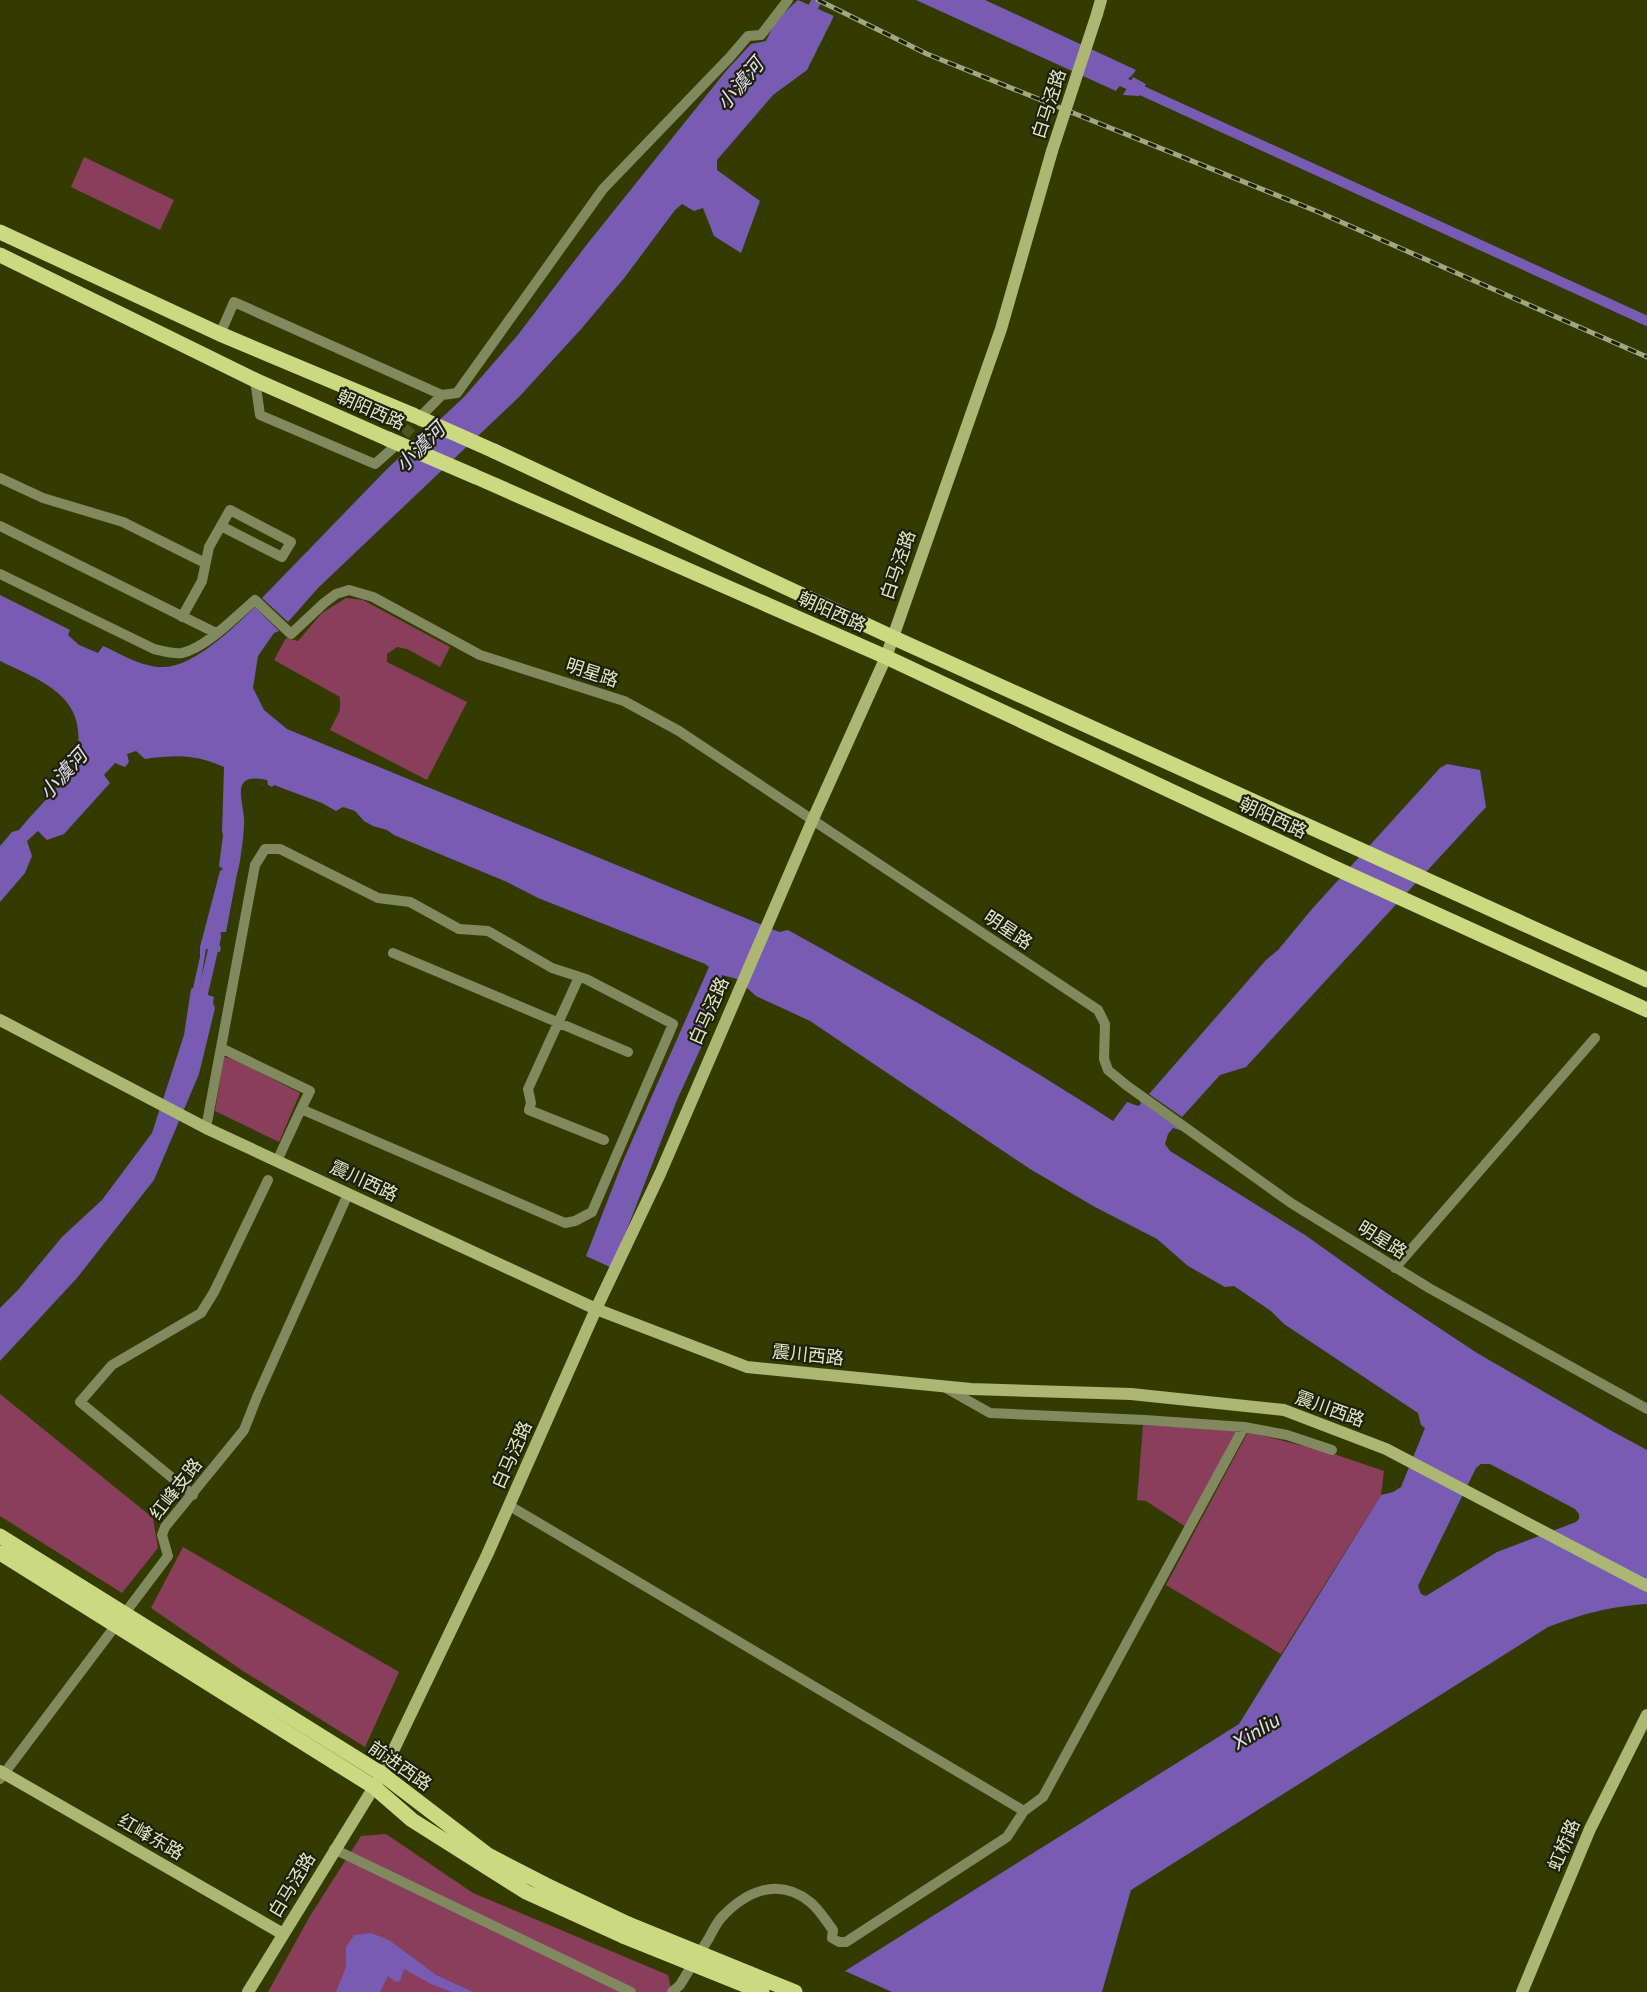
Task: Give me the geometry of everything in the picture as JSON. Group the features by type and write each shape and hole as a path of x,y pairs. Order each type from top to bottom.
{"main road":[{"name":"白马泾路","path":"248,1992 378,1781 510,1506 596,1309 660,1174 741,983 886,657 1001,329 1052,151 1101,0"},
{"name":"朝阳西路","path":"0,232 220,334 419,414 892,638 1647,980"},
{"name":"朝阳西路","path":"0,255 390,444 474,476 886,657 1337,869 1647,1010"},
{"name":"震川西路","path":"0,1020 184,1117 348,1194 596,1309 747,1367 944,1387 1131,1394 1284,1410 1386,1449 1647,1586"},
{"name":"前进西路","path":"0,1536 119,1619 378,1781 488,1855 626,1930 762,1992"},
{"name":"前进西路","path":"0,1553 119,1619"},
{"name":"虹桥路","path":"1522,1992 1590,1829 1647,1715"},
{"name":"红峰东路","path":"2,1775 283,1934"},
{"name":"前进西路","path":"626,1930 795,1992"}],"street":[{"path":"220,334 234,302 442,395 458,393 603,189 748,36 761,35 788,0"},
{"path":"255,380 260,415 375,464 390,444"},
{"path":"419,414 442,395"},
{"path":"0,478 43,498 123,522 206,563"},
{"path":"182,617 202,581 209,547 230,510 291,542 282,557 221,526"},
{"path":"0,526 216,633 199,647 182,653 168,653 154,649 0,574"},
{"name":"明星路","path":"216,633 255,600 291,634 336,594 349,590 373,597 480,655 624,701 680,731 1098,1010 1105,1024 1104,1059 1108,1070 1291,1203 1429,1288 1647,1409"},
{"path":"206,1128 255,865 265,849 280,849 378,898 410,902 459,929 488,931 552,968 579,977 673,1024 592,1212 575,1221 565,1223 301,1109"},
{"path":"393,952 628,1052"},
{"path":"579,977 528,1089 531,1103 529,1110 604,1140"},
{"path":"1395,1268 1595,1038"},
{"path":"221,1048 310,1091 277,1161"},
{"path":"193,1495 80,1402 112,1365 201,1313 214,1292 268,1180"},
{"name":"红峰支路","path":"2,1775 168,1556 162,1535 165,1527 244,1430 348,1194"},
{"path":"944,1387 990,1413 1245,1427 1287,1436 1332,1450"},
{"path":"672,1992 680,1985 720,1919 758,1890 779,1887 804,1898 833,1930 832,1938 839,1942 846,1942 1007,1837 1024,1811 1043,1797 1245,1427"},
{"path":"510,1506 1024,1811"},
{"path":"334,1849 631,1992"}],"shaded area":[{"path":"84,157 174,200 160,230 71,187"},
{"path":"346,598 363,600 450,647 440,667 407,649 397,647 387,654 387,662 467,702 427,780 330,730 340,710 340,697 274,660 286,638 298,641 322,613"},
{"path":"224,1057 234,1059 300,1093 279,1142 215,1111"},
{"path":"0,1394 153,1518 158,1548 122,1593 0,1516"},
{"path":"1143,1425 1237,1430 1186,1527 1146,1501 1137,1500"},
{"path":"1248,1432 1331,1453 1384,1471 1381,1495 1281,1654 1166,1585"},
{"path":"183,1547 399,1672 365,1747 243,1671 151,1608"},
{"path":"386,1834 473,1893 668,1975 672,1992 268,1992 310,1916 361,1836"}],"water":[{"path":"798,0 834,16 807,70 773,95 717,160 717,170 760,201 741,253 714,236 703,208 694,211 682,204 582,328 519,397 318,588 288,622 262,598 387,469 464,397 517,336 588,243 726,71 751,44 766,41 776,20"},
{"path":"916,0 985,0 1136,70 1116,91"},
{"path":"1133,77 1146,84 1139,96 1123,95"},
{"name":"Xinliu","path":"0,595 70,630 68,635 79,645 98,653 103,646 132,660 156,667 176,665 201,653 225,635 255,607 279,631 274,633 258,656 253,688 264,710 287,729 779,932 788,930 952,1023 1113,1121 1127,1102 1138,1106 1141,1104 1139,1099 1183,1131 1173,1128 1168,1134 1165,1144 1170,1151 1305,1235 1477,1353 1647,1450 1647,1604 1597,1611 1548,1627 1131,1890 1102,1992 892,1992 845,1971 1239,1724 1381,1495 1401,1487 1425,1428 1421,1425 1418,1413 1284,1324 1271,1311 1234,1286 1225,1287 1188,1266 1157,1239 1095,1207 1030,1169 810,1021 756,996 737,979 722,975 703,1043 677,1100 612,1268 586,1256 623,1161 709,967 538,898 507,882 373,826 364,821 355,811 343,807 336,811 322,803 274,785 272,787 268,785 267,780 256,778 248,779 241,788 243,838 226,932 221,932 220,952 206,949 199,992 214,997 215,1008 199,1074 154,1180 77,1278 0,1361 0,1308 62,1237 102,1200 152,1133 184,1035 200,947 220,871 223,869 219,866 223,835 224,767 194,758 176,756 145,759 136,751 127,754 129,762 125,767 115,763 104,775 110,783 64,834 47,840 38,831 27,841 32,856 25,873 0,902 0,846 12,832 19,830 75,765 78,727 74,713 55,691 43,682 0,661","holes":["1481,1464 1490,1464 1575,1509 1579,1514 1579,1519 1497,1552 1426,1596 1421,1594 1418,1586 1476,1468"]},
{"path":"1447,764 1480,770 1486,807 1246,1067 1220,1075 1182,1117 1149,1094 1312,909 1440,768"},
{"path":"371,1933 389,1940 436,1975 473,1992 452,1992 431,1984 404,1969 400,1981 396,1982 388,1976 380,1992 336,1992 346,1967 346,1947 354,1935"}],"waterway":[{"name":"小澞河","path":"807,18 817,0"},
{"path":"1112,77 1647,321"},
{"path":"200,1006 216,937"}],"tunnel":[{"path":"395,446 424,413"}],"railway":[{"path":"818,0 927,54 1316,211 1647,357"}]}
